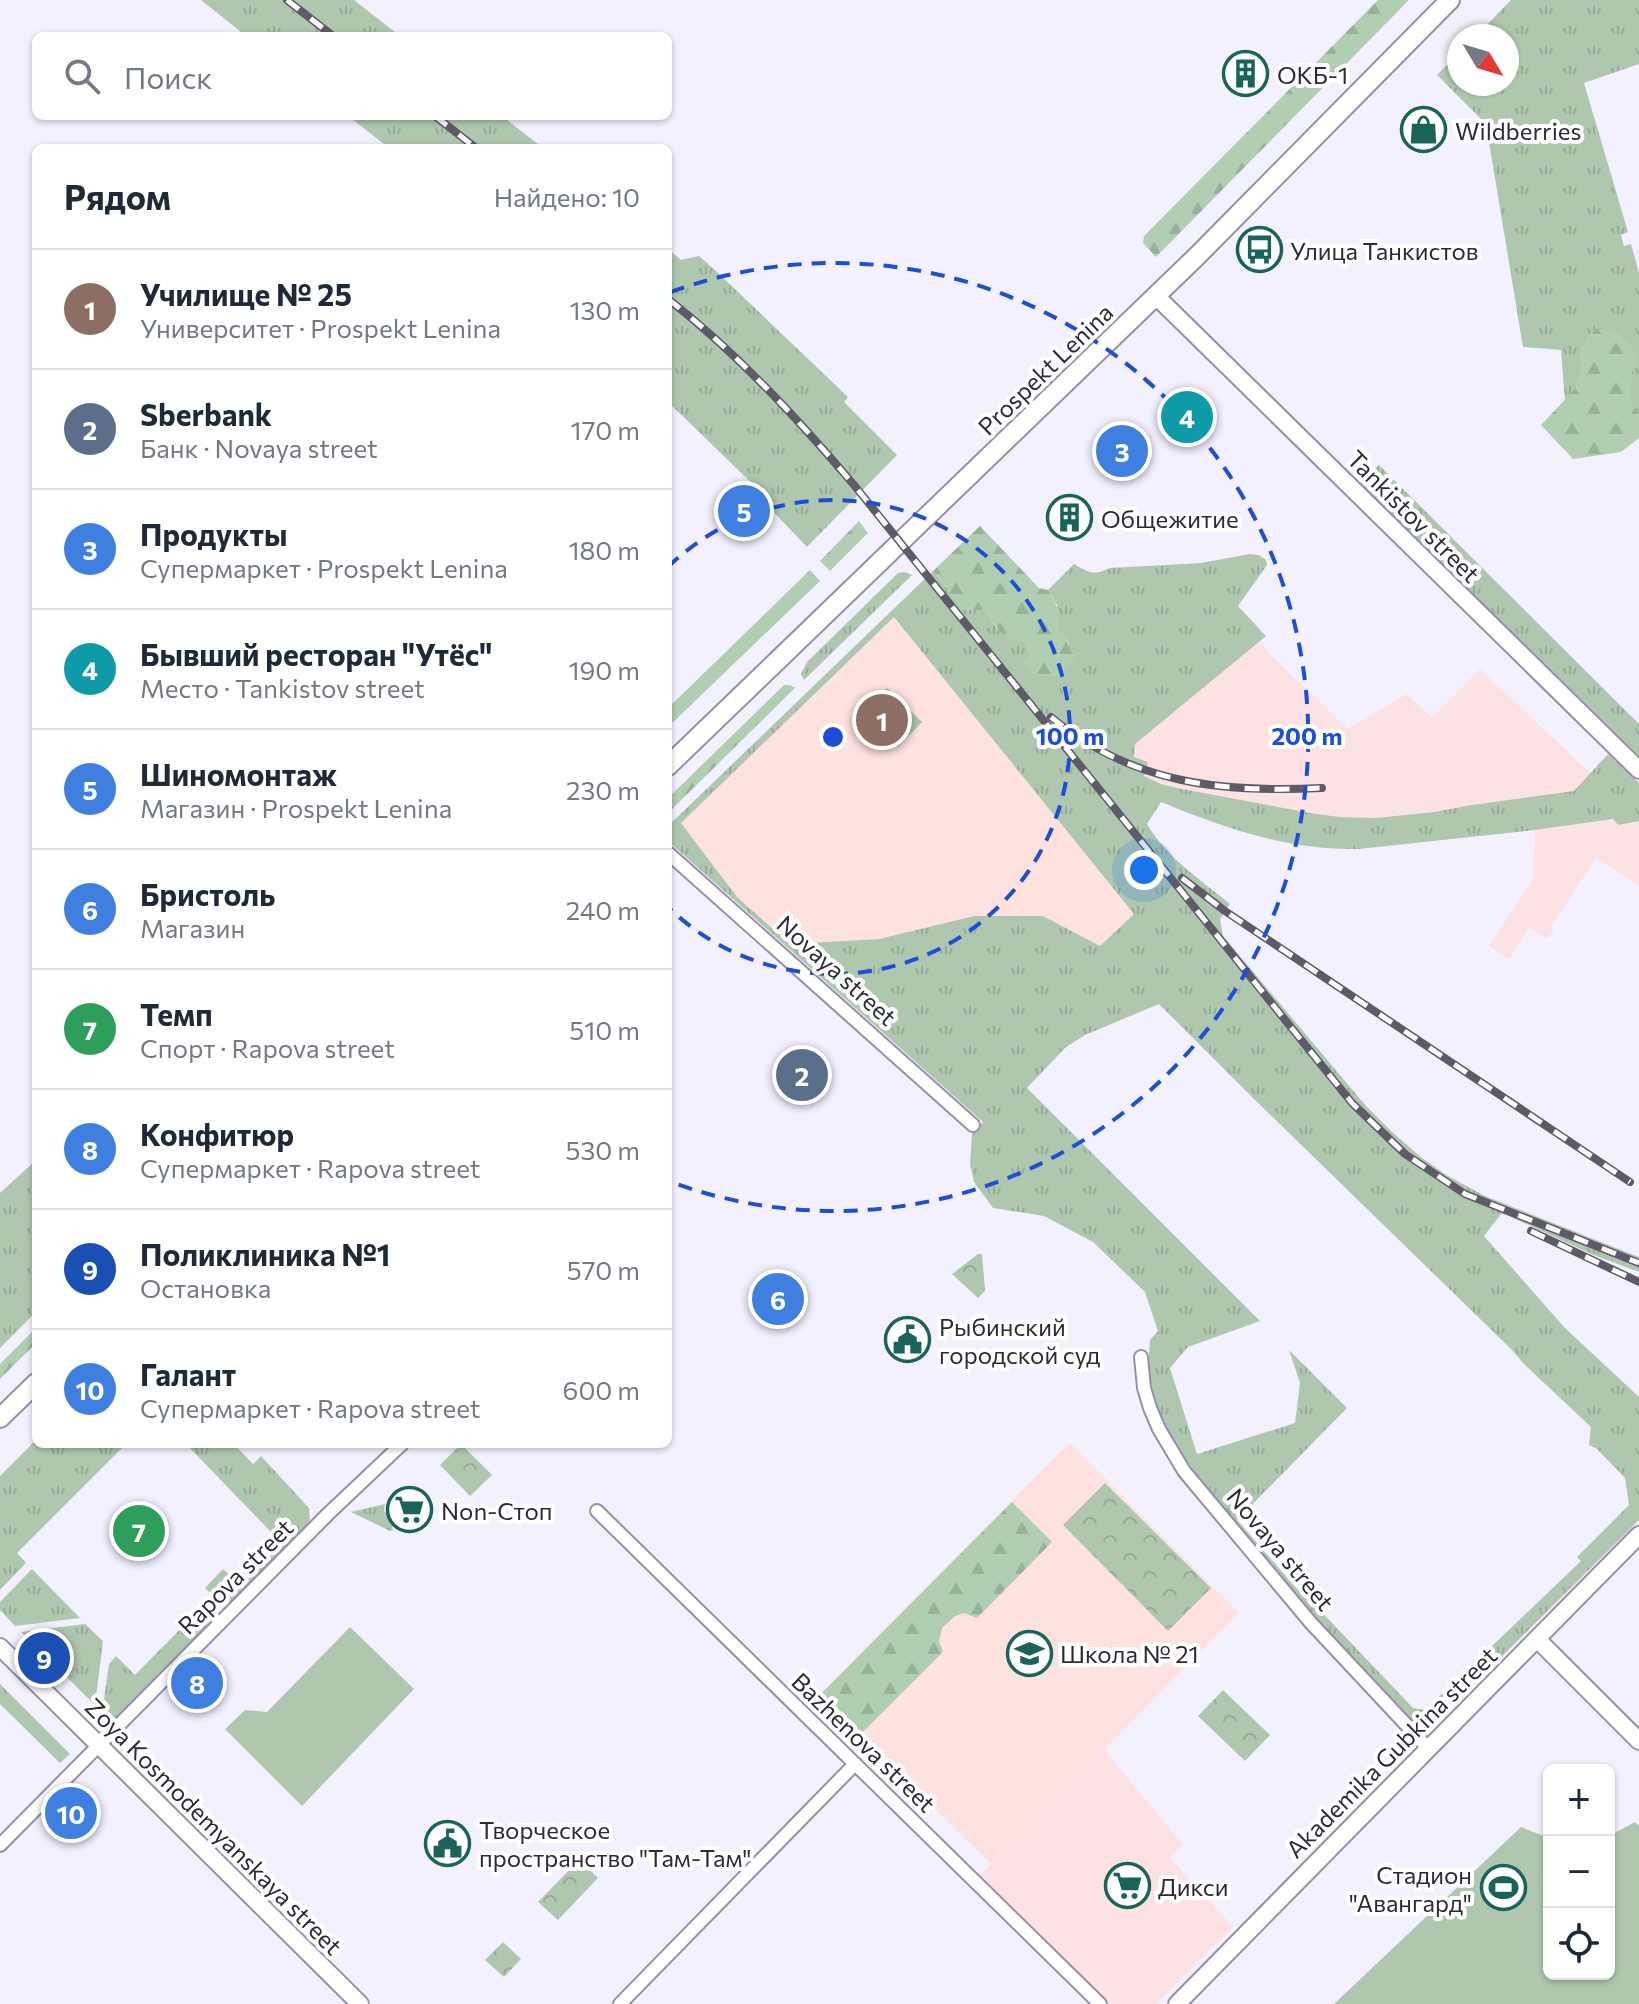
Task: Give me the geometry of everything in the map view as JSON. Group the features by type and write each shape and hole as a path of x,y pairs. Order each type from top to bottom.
{"main road":[{"name":"Prospekt Lenina","path":"672,762 1214,240 1450,0"},
{"path":"0,1418 32,1387"}],"street":[{"name":"Tankistov street","path":"1156,296 1639,770"},
{"name":"Novaya street","path":"672,857 973,1125"},
{"name":"Novaya street","path":"1141,1357 1144,1388 1150,1408 1184,1471 1311,1623 1428,1748"},
{"name":"Rapova street","path":"0,1845 329,1513 398,1448"},
{"name":"Bazhenova street","path":"597,1511 1100,2004"},
{"name":"Akademika Gubkina street","path":"1177,2004 1639,1535"},
{"path":"1537,1639 1639,1741"},
{"name":"Zoya Kosmodemyanskaya street","path":"0,1647 360,2004"},
{"path":"620,2004 855,1764"}],"shaded area":[{"path":"894,616 1134,914 1100,946 1043,916 974,916 879,939 790,944 737,897 680,823"},
{"path":"1260,640 1268,652 1348,729 1407,694 1432,718 1480,669 1591,774 1575,791 1376,818 1316,814 1177,788 1144,776 1148,762 1134,757 1135,744"},
{"path":"1613,819 1618,825 1639,821 1639,886 1596,858 1551,927 1554,930 1547,939 1529,928 1509,959 1489,946 1533,879 1535,830"},
{"name":"Школа № 21","path":"1070,1443 1239,1613 991,1864 819,1694"},
{"path":"1104,1749 1183,1845 1170,1858 1233,1927 1156,2004 1111,2004 980,1875"}],"green space":[{"path":"201,0 354,0 395,32 241,32"},
{"path":"1378,0 1409,0 1156,257 1143,243 1144,236"},
{"path":"1511,0 1639,0 1639,64 1584,83 1628,232 1621,235 1624,246 1631,244 1639,273 1639,415 1635,413 1595,329 1581,351 1583,369 1576,388 1565,402 1561,350 1523,347 1486,124 1458,96 1519,96 1519,24 1488,24"},
{"path":"1447,65 1447,85 1437,75"},
{"path":"353,120 507,120 538,144 384,144"},
{"path":"672,252 681,260 699,256 715,270 848,397 844,402 897,455 807,547 762,500 765,496 672,406"},
{"path":"1595,329 1610,330 1620,335 1637,355 1631,394 1634,409 1639,415 1639,438 1621,452 1573,459 1541,425 1576,388 1583,369 1581,351"},
{"path":"1379,465 1639,724 1639,756 1359,484"},
{"path":"859,521 868,533 830,571 820,561"},
{"path":"980,526 1039,588 1048,590 1054,600 1058,614 1057,630 1076,653 1071,664 1056,676 1033,674 1023,663 1030,654 1027,643 1002,634 986,611 963,609 933,571"},
{"path":"1250,554 1266,560 1267,565 1238,606 1266,636 1135,744 1134,757 1148,762 1144,776 1161,784 1316,814 1376,818 1574,791 1608,754 1639,783 1639,821 1618,825 1613,819 1359,849 1283,842 1209,821 1161,802 1147,824 1174,858 1230,904 1220,919 1223,936 1366,1106 1392,1132 1448,1176 1485,1196 1639,1257 1639,1272 1502,1213 1484,1236 1564,1327 1639,1397 1639,1520 1424,1734 1274,1569 1209,1491 1180,1450 1157,1408 1151,1388 1150,1340 1158,1331 1145,1292 1093,1242 1044,1216 993,1208 974,1182 970,1164 972,1134 983,1122 672,845 672,822 933,571 963,609 986,611 997,629 1027,643 1030,654 1069,646 1068,640 1057,630 1057,605 1048,590 1074,564 1095,573 1110,568 1201,563","holes":["894,617 1134,914 1100,946 1043,916 974,916 879,939 790,944 737,897 681,823","1159,1004 1591,1427 1589,1445 1596,1448 1625,1478 1629,1505 1577,1557 1581,1561 1425,1710 1413,1708 1305,1598 1237,1520 1347,1408 1289,1350 1300,1383 1295,1423 1197,1454 1170,1368 1188,1347 1260,1321 1027,1088 1066,1047 1085,1035"]},
{"path":"810,570 820,581 672,723 672,704"},
{"path":"898,573 912,575 804,680 801,674 807,662"},
{"path":"784,685 795,688 672,809 672,794"},
{"path":"887,688 922,722 898,747 863,713"},
{"path":"32,1164 32,1316 0,1348 0,1193"},
{"path":"982,1254 985,1291 978,1298 952,1274"},
{"path":"32,1332 32,1347 0,1379 0,1364"},
{"path":"32,1444 32,1448 122,1448 17,1553 26,1563 0,1590 0,1476"},
{"path":"190,1448 238,1448 253,1464 261,1456 309,1508 310,1520 306,1526 234,1600 221,1601 205,1588 223,1569 232,1577 273,1534"},
{"path":"457,1448 465,1448 492,1475 470,1496 440,1465"},
{"path":"1105,1483 1211,1588 1168,1631 1063,1525"},
{"path":"1012,1502 1052,1542 977,1618 964,1613 955,1616 942,1628 939,1641 943,1652 862,1733 822,1693"},
{"path":"385,1504 384,1511 389,1515 393,1530 390,1531 351,1512"},
{"path":"32,1569 80,1618 15,1626 0,1610 0,1602"},
{"path":"201,1608 209,1617 206,1628 112,1722 102,1713 109,1664 116,1656 135,1675"},
{"path":"85,1624 103,1641 95,1705 21,1632"},
{"path":"350,1627 414,1689 302,1806 225,1729 245,1710 267,1712"},
{"path":"0,1684 70,1754 60,1763 0,1704"},
{"path":"1223,1690 1270,1735 1245,1761 1198,1716"},
{"name":"Стадион \"Авангард\"","path":"1635,1822 1639,1826 1639,2004 1334,2004 1521,1827 1543,1836 1543,1980 1615,1980 1615,1833"},
{"path":"579,1860 598,1878 558,1920 538,1902"},
{"path":"503,1942 521,1959 504,1977 485,1960"}],"railway":[{"path":"287,0 328,32"},
{"path":"440,120 471,144"},
{"path":"672,302 766,387 854,485 1352,1103 1405,1154 1465,1194 1639,1263"},
{"path":"1051,717 1113,757 1179,780 1249,788 1322,788"},
{"path":"1182,878 1225,911 1630,1182"},
{"path":"1531,1231 1639,1282"}],"place":[{"name":"ОКБ-1","path":"1246,74"},
{"name":"Wildberries","path":"1424,130"},
{"name":"Улица Танкистов","path":"1259,250"},
{"name":"Бывший ресторан \"Утёс\"","path":"1187,417"},
{"name":"Продукты","path":"1122,451"},
{"name":"Шиномонтаж","path":"744,511"},
{"name":"Общежитие","path":"1070,518"},
{"name":"Училище № 25","path":"882,720"},
{"name":"Sberbank","path":"802,1075"},
{"name":"Бристоль","path":"778,1299"},
{"name":"Рыбинский городской суд","path":"908,1340"},
{"name":"Non-Стоп","path":"410,1510"},
{"name":"Темп","path":"139,1531"},
{"name":"Школа № 21","path":"1029,1653"},
{"name":"Поликлиника №1","path":"44,1658"},
{"name":"Конфитюр","path":"197,1683"},
{"name":"Галант","path":"71,1813"},
{"name":"Творческое пространство \"Там-Там\"","path":"448,1843"},
{"name":"Дикси","path":"1127,1886"},
{"name":"Стадион \"Авангард\"","path":"1503,1888"}]}
